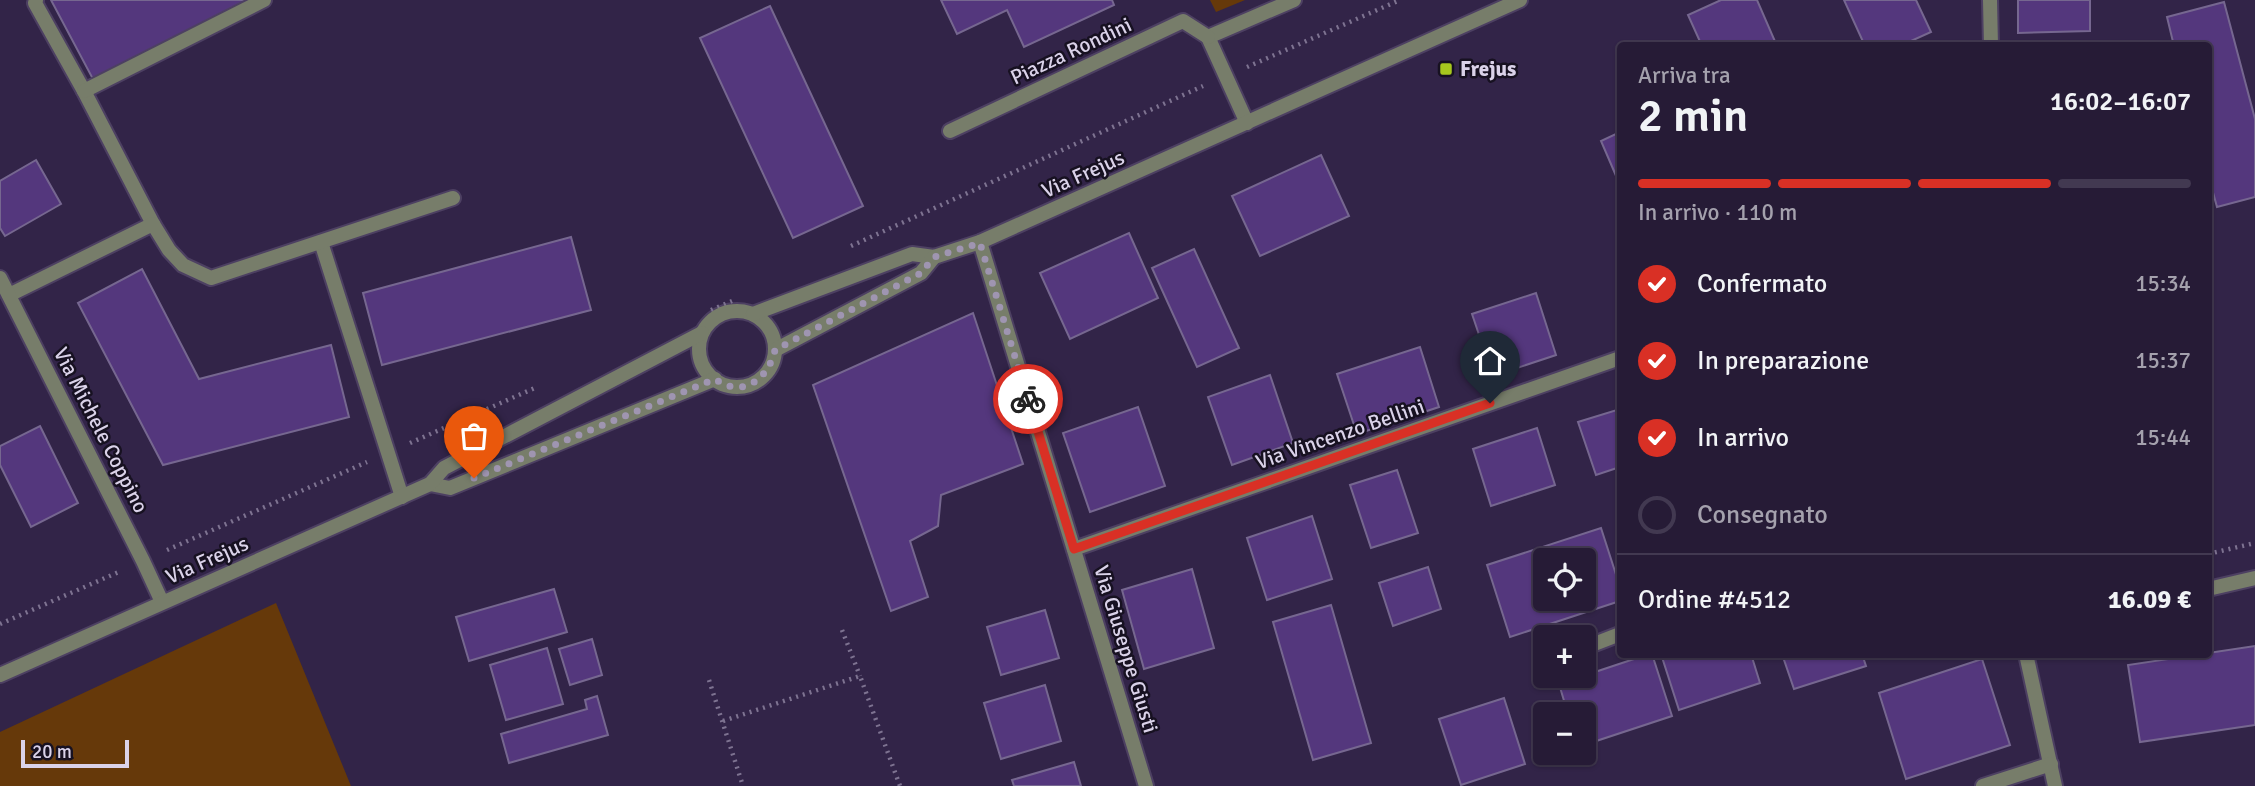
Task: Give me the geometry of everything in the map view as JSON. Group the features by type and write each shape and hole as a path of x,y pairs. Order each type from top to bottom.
{"street":[{"path":"36,0 35,3 169,250 184,265 211,278 453,198"},
{"path":"84,91 264,0"},
{"path":"1247,123 1208,37 1294,0"},
{"name":"Via Frejus","path":"753,314 912,254 934,257 980,243 1520,0"},
{"path":"1990,0 1991,42"},
{"name":"Piazza Rondini","path":"950,131 1183,21 1208,37"},
{"path":"9,295 153,224"},
{"path":"321,242 402,498"},
{"name":"Via Giuseppe Giusti","path":"980,243 1146,786"},
{"name":"Via Frejus","path":"775,350 921,273 934,257"},
{"name":"Via Michele Coppino","path":"0,278 144,561 162,602"},
{"path":"738,311 753,314 765,323 773,336 775,350 772,365 763,377 750,385 736,387 721,384 709,375 701,362 699,348 702,333 711,321 724,313 738,311"},
{"name":"Via Frejus","path":"0,675 402,498 430,484 444,468 702,333"},
{"name":"Via Vincenzo Bellini","path":"1074,549 1617,359"},
{"name":"Via Frejus","path":"430,484 450,488 715,379"},
{"path":"2212,588 2255,578"},
{"path":"1596,643 1617,635"},
{"path":"2027,658 2055,786"},
{"path":"1983,786 2051,764"}],"path":[{"path":"2212,553 2255,543"},
{"path":"842,630 900,786"},
{"path":"723,721 860,676"},
{"path":"709,680 743,786"}],"shaded area":[{"path":"1210,0 1245,0 1216,12"},
{"path":"276,603 351,786 0,786 0,732"}],"building":[{"path":"51,0 250,0 94,81"},
{"path":"941,0 1112,0 1114,5 1024,47 1007,10 957,34"},
{"path":"1721,0 1757,0 1775,42 1700,42 1688,15"},
{"path":"1844,0 1916,0 1931,32 1909,42 1863,42"},
{"path":"2018,0 2090,0 2090,31 2018,33"},
{"path":"2224,2 2255,119 2255,197 2217,207 2212,189 2212,42 2173,42 2167,17"},
{"path":"770,6 863,206 793,238 700,38"},
{"path":"1617,133 1617,178 1601,141"},
{"path":"1321,155 1349,216 1260,256 1232,196"},
{"path":"36,160 61,204 5,236 0,228 0,181"},
{"path":"1129,233 1158,298 1070,339 1040,273"},
{"path":"571,237 591,310 382,365 363,293"},
{"path":"1194,249 1239,348 1197,367 1152,268"},
{"path":"142,269 199,379 331,345 349,417 163,465 78,303"},
{"path":"1536,293 1556,355 1493,376 1472,314"},
{"path":"973,313 1023,464 941,495 938,526 910,541 928,597 891,611 813,385"},
{"path":"1420,347 1439,407 1357,434 1337,374"},
{"path":"1270,375 1293,443 1232,465 1208,397"},
{"path":"1138,407 1165,486 1090,512 1063,433"},
{"path":"1617,410 1617,468 1596,475 1578,422"},
{"path":"40,426 78,503 31,527 0,465 0,446"},
{"path":"1537,428 1555,485 1491,506 1473,449"},
{"path":"1397,470 1418,533 1371,548 1350,485"},
{"path":"1312,516 1332,579 1267,600 1247,538"},
{"path":"1601,528 1617,578 1617,602 1596,609 1596,548 1539,548"},
{"path":"1533,550 1533,611 1589,611 1547,625 1533,625 1533,629 1510,637 1487,565"},
{"path":"1428,567 1441,609 1393,626 1379,583"},
{"path":"1192,569 1214,648 1144,669 1122,590"},
{"path":"554,589 567,632 469,661 456,617"},
{"path":"1331,605 1371,743 1313,760 1273,622"},
{"path":"1045,610 1059,658 1001,675 987,627"},
{"path":"592,639 602,675 570,685 559,649"},
{"path":"2255,646 2255,725 2140,742 2128,665 2175,658 2212,658 2212,652"},
{"path":"547,648 563,704 506,720 490,665"},
{"path":"1637,658 1653,658 1672,716 1596,741 1596,702 1564,702 1560,688 1596,688 1596,672"},
{"path":"1662,658 1752,658 1760,683 1679,710"},
{"path":"1783,658 1863,658 1866,666 1794,689"},
{"path":"1982,659 2010,745 1906,779 1879,693"},
{"path":"1045,685 1061,741 1001,759 984,703"},
{"path":"597,696 608,735 509,763 501,734 587,709 585,700"},
{"path":"1504,698 1525,764 1461,785 1439,719"},
{"path":"1074,762 1081,786 1014,786 1012,780"}],"way so far":[{"path":"474,478 715,379 721,384 736,387 750,385 763,377 772,365 775,350 921,273 934,257 980,243 1028,399"}],"place":[{"name":"Frejus","path":"1446,69"}],"route":[{"path":"1028,399 1074,549 1490,403"}]}
